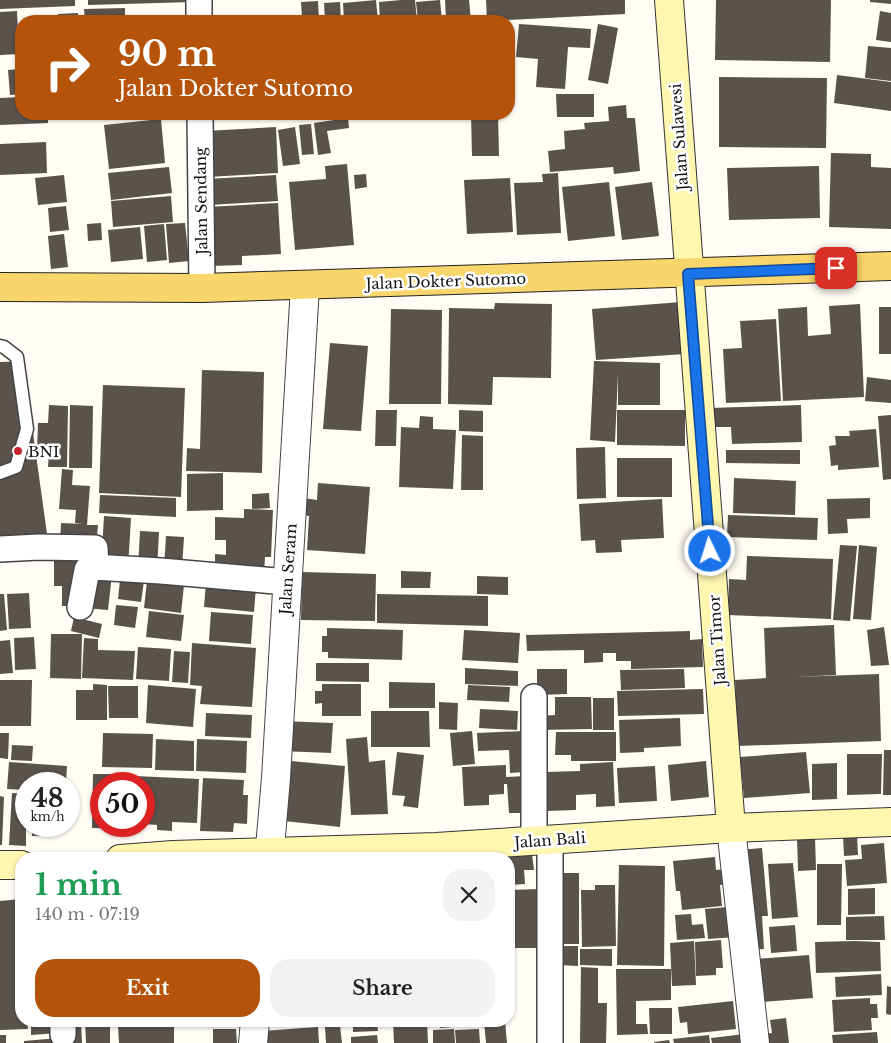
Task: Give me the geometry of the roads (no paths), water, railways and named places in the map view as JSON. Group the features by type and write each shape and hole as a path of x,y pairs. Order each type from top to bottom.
{"main road":[{"name":"Jalan Sulawesi","path":"669,0 688,274"},
{"name":"Jalan Dokter Sutomo","path":"0,287 202,288 305,286 891,266"},
{"name":"Jalan Timor","path":"688,274 731,828"},
{"name":"Jalan Bali","path":"343,852 731,828 891,822"},
{"path":"0,865 15,865"}],"street":[{"path":"199,0 199,15"},
{"name":"Jalan Sendang","path":"200,120 202,288"},
{"name":"Jalan Seram","path":"269,852 276,778 305,286"},
{"path":"0,549 39,547 95,548 96,567"},
{"path":"80,607 87,570 88,568 96,567 287,582"},
{"path":"534,697 550,1043"},
{"path":"731,828 755,1043"},
{"path":"253,1043 254,1027"}],"lane":[{"path":"0,346 17,357 27,428 16,467 0,473"}],"place":[{"name":"BNI","path":"18,451"}]}
